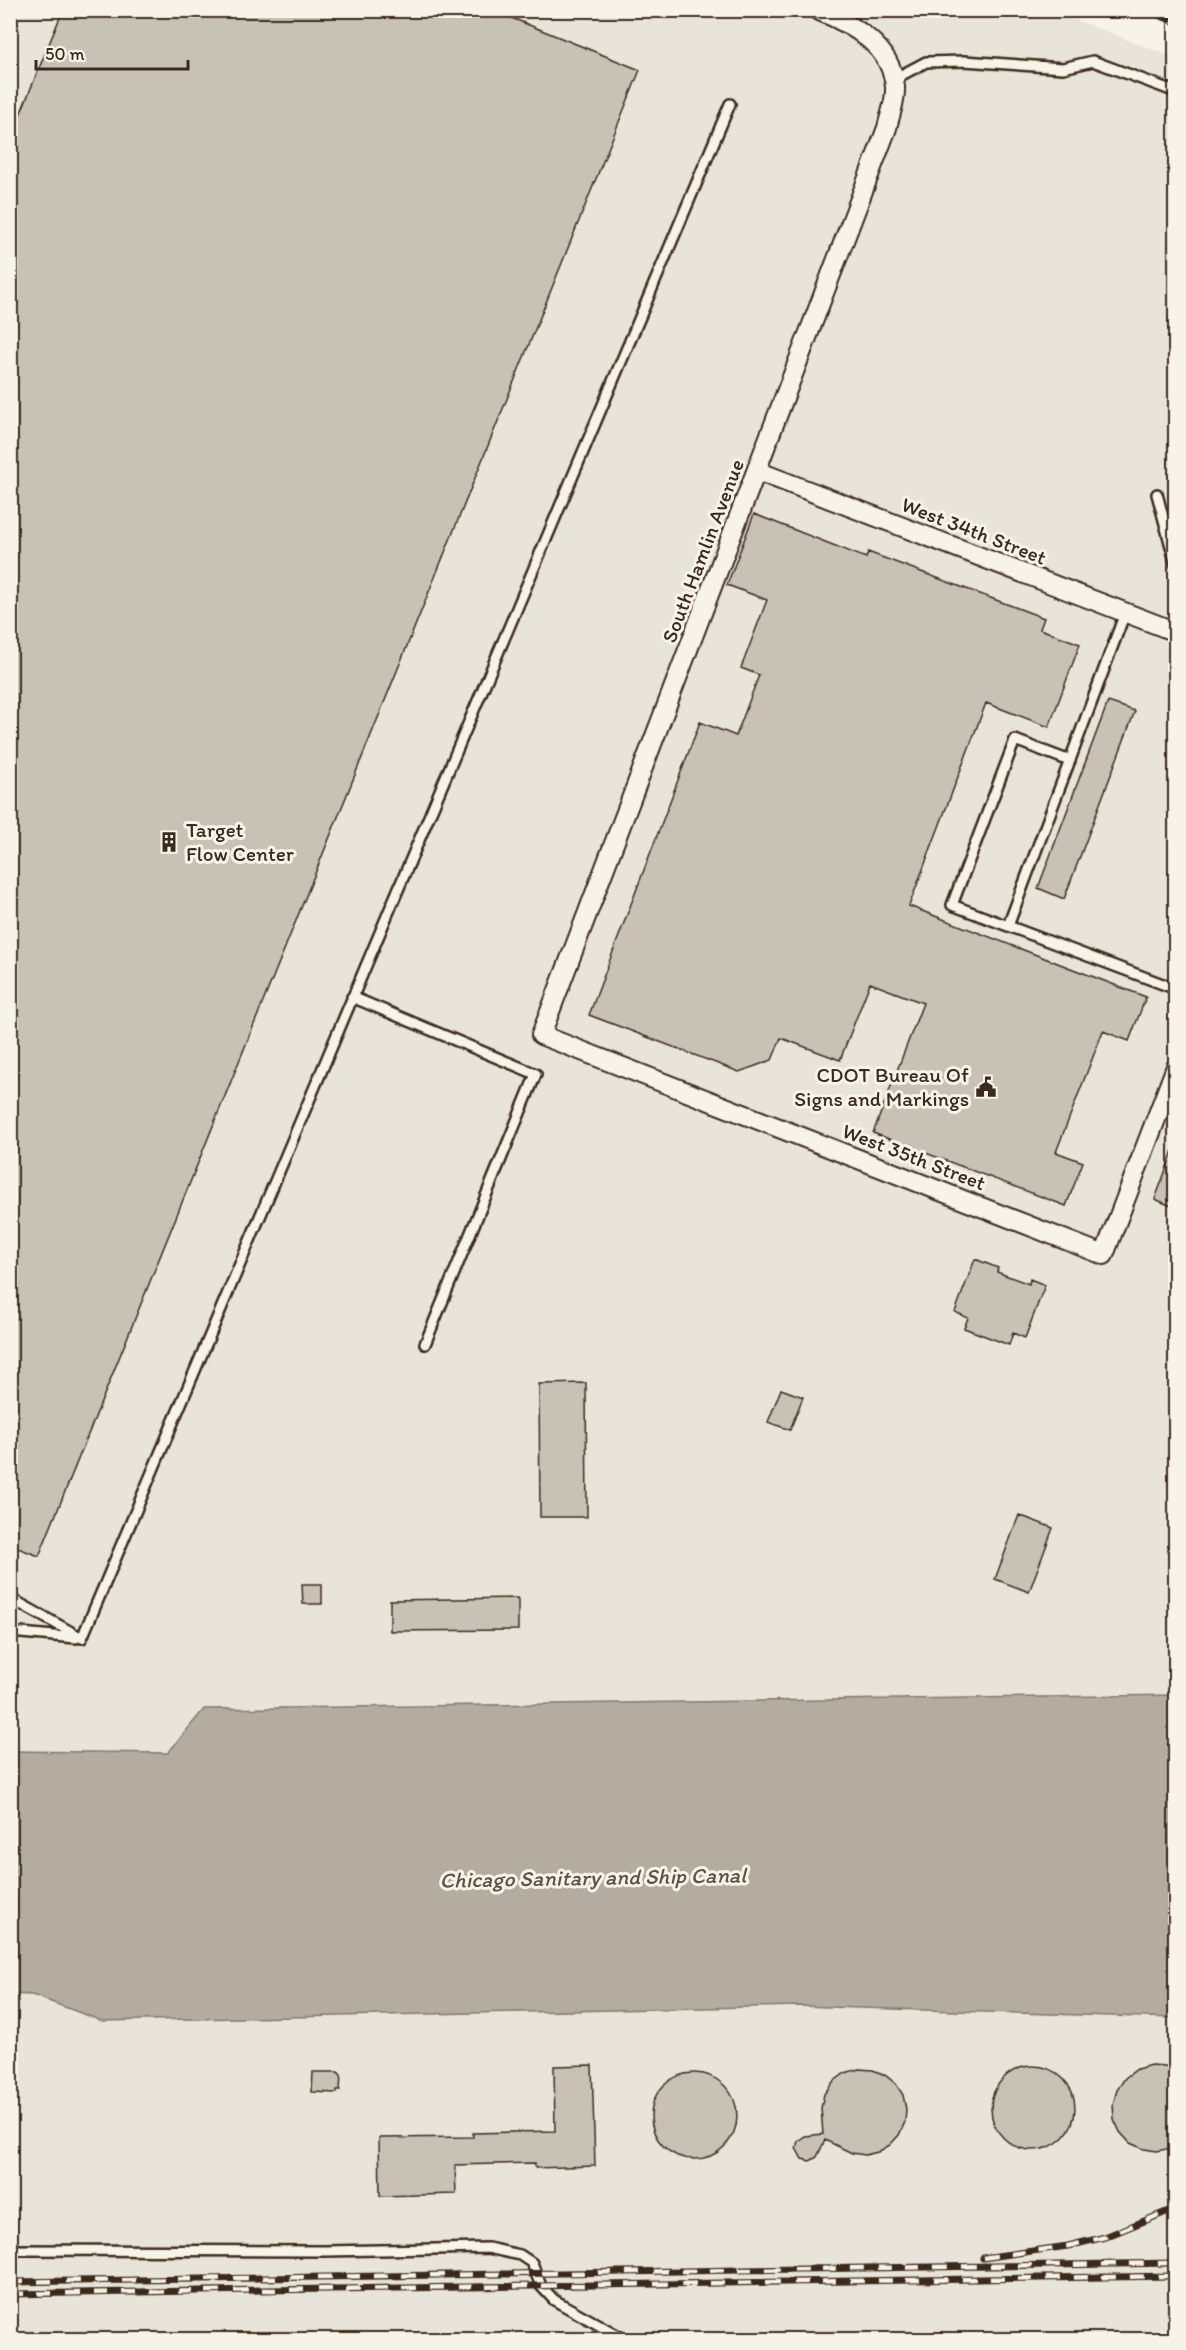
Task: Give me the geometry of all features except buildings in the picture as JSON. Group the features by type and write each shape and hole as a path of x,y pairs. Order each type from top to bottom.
{"street":[{"path":"817,10 851,26 873,43 885,56 894,79"},
{"name":"South Hamlin Avenue","path":"541,1035 887,128 893,105 894,79"},
{"name":"West 34th Street","path":"757,471 1125,613 1175,630"},
{"name":"West 35th Street","path":"541,1035 1104,1255 1176,1067"}],"lane":[{"path":"894,79 926,62 964,61 1063,68 1093,61 1176,92"},
{"path":"82,1638 730,104"},
{"path":"1157,494 1176,565"},
{"path":"1008,926 1125,613"},
{"path":"1070,761 1015,740 952,905 1176,989"},
{"path":"352,998 536,1074 425,1344"},
{"path":"10,1598 82,1638"},
{"path":"10,1632 82,1638"},
{"path":"10,2250 325,2251 488,2248 520,2255 532,2263 541,2286 554,2300 626,2340"}],"shaded area":[{"path":"1051,10 1175,58 1175,1695 204,1709 168,1753 11,1751 11,11"},
{"path":"11,1994 32,1995 102,2021 799,2006 1175,2018 1175,2339 11,2340"}],"water":[{"name":"Chicago Sanitary and Ship Canal","path":"1175,1695 1175,2018 799,2006 102,2021 32,1995 11,1994 11,1751 168,1753 204,1709"}],"railway":[{"path":"1146,10 1176,22"},
{"path":"983,2258 1068,2246 1105,2237 1176,2208"},
{"path":"10,2282 1176,2263"},
{"path":"10,2294 1176,2276"}],"place":[{"name":"Target Flow Center","path":"169,842"},
{"name":"CDOT Bureau Of Signs and Markings","path":"986,1087"}]}
